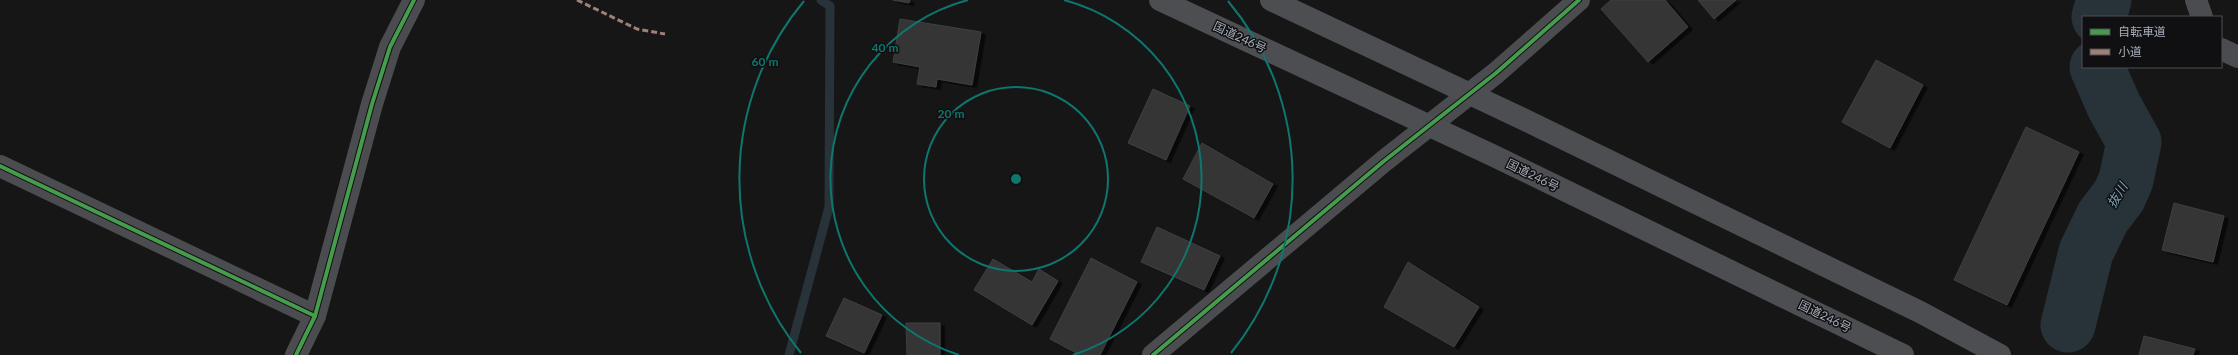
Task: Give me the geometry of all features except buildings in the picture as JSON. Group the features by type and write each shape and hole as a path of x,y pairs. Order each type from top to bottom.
{"highway":[{"name":"国道246号","path":"1160,0 1697,253 1903,355"},
{"path":"1271,0 1920,312 2000,355"}],"street":[{"path":"296,355 315,316 374,97 390,47 414,0"},
{"path":"1153,355 1384,160 1496,73 1578,0"},
{"path":"2196,0 2198,1 2202,16"},
{"path":"2222,49 2238,57"},
{"path":"0,166 315,316"}],"waterway":[{"path":"789,355 829,207 830,6 821,0"},
{"name":"抜川","path":"2099,16 2104,0"},
{"name":"抜川","path":"2068,325 2086,252 2103,217 2119,196 2126,180 2134,142 2114,106 2097,68"}],"marked path":[{"path":"577,0 637,29 665,34"}],"cycle path":[{"path":"296,355 315,316 372,104 390,47 414,0"},
{"path":"1153,355 1384,161 1496,73 1579,0"},
{"path":"0,166 315,316"}]}
